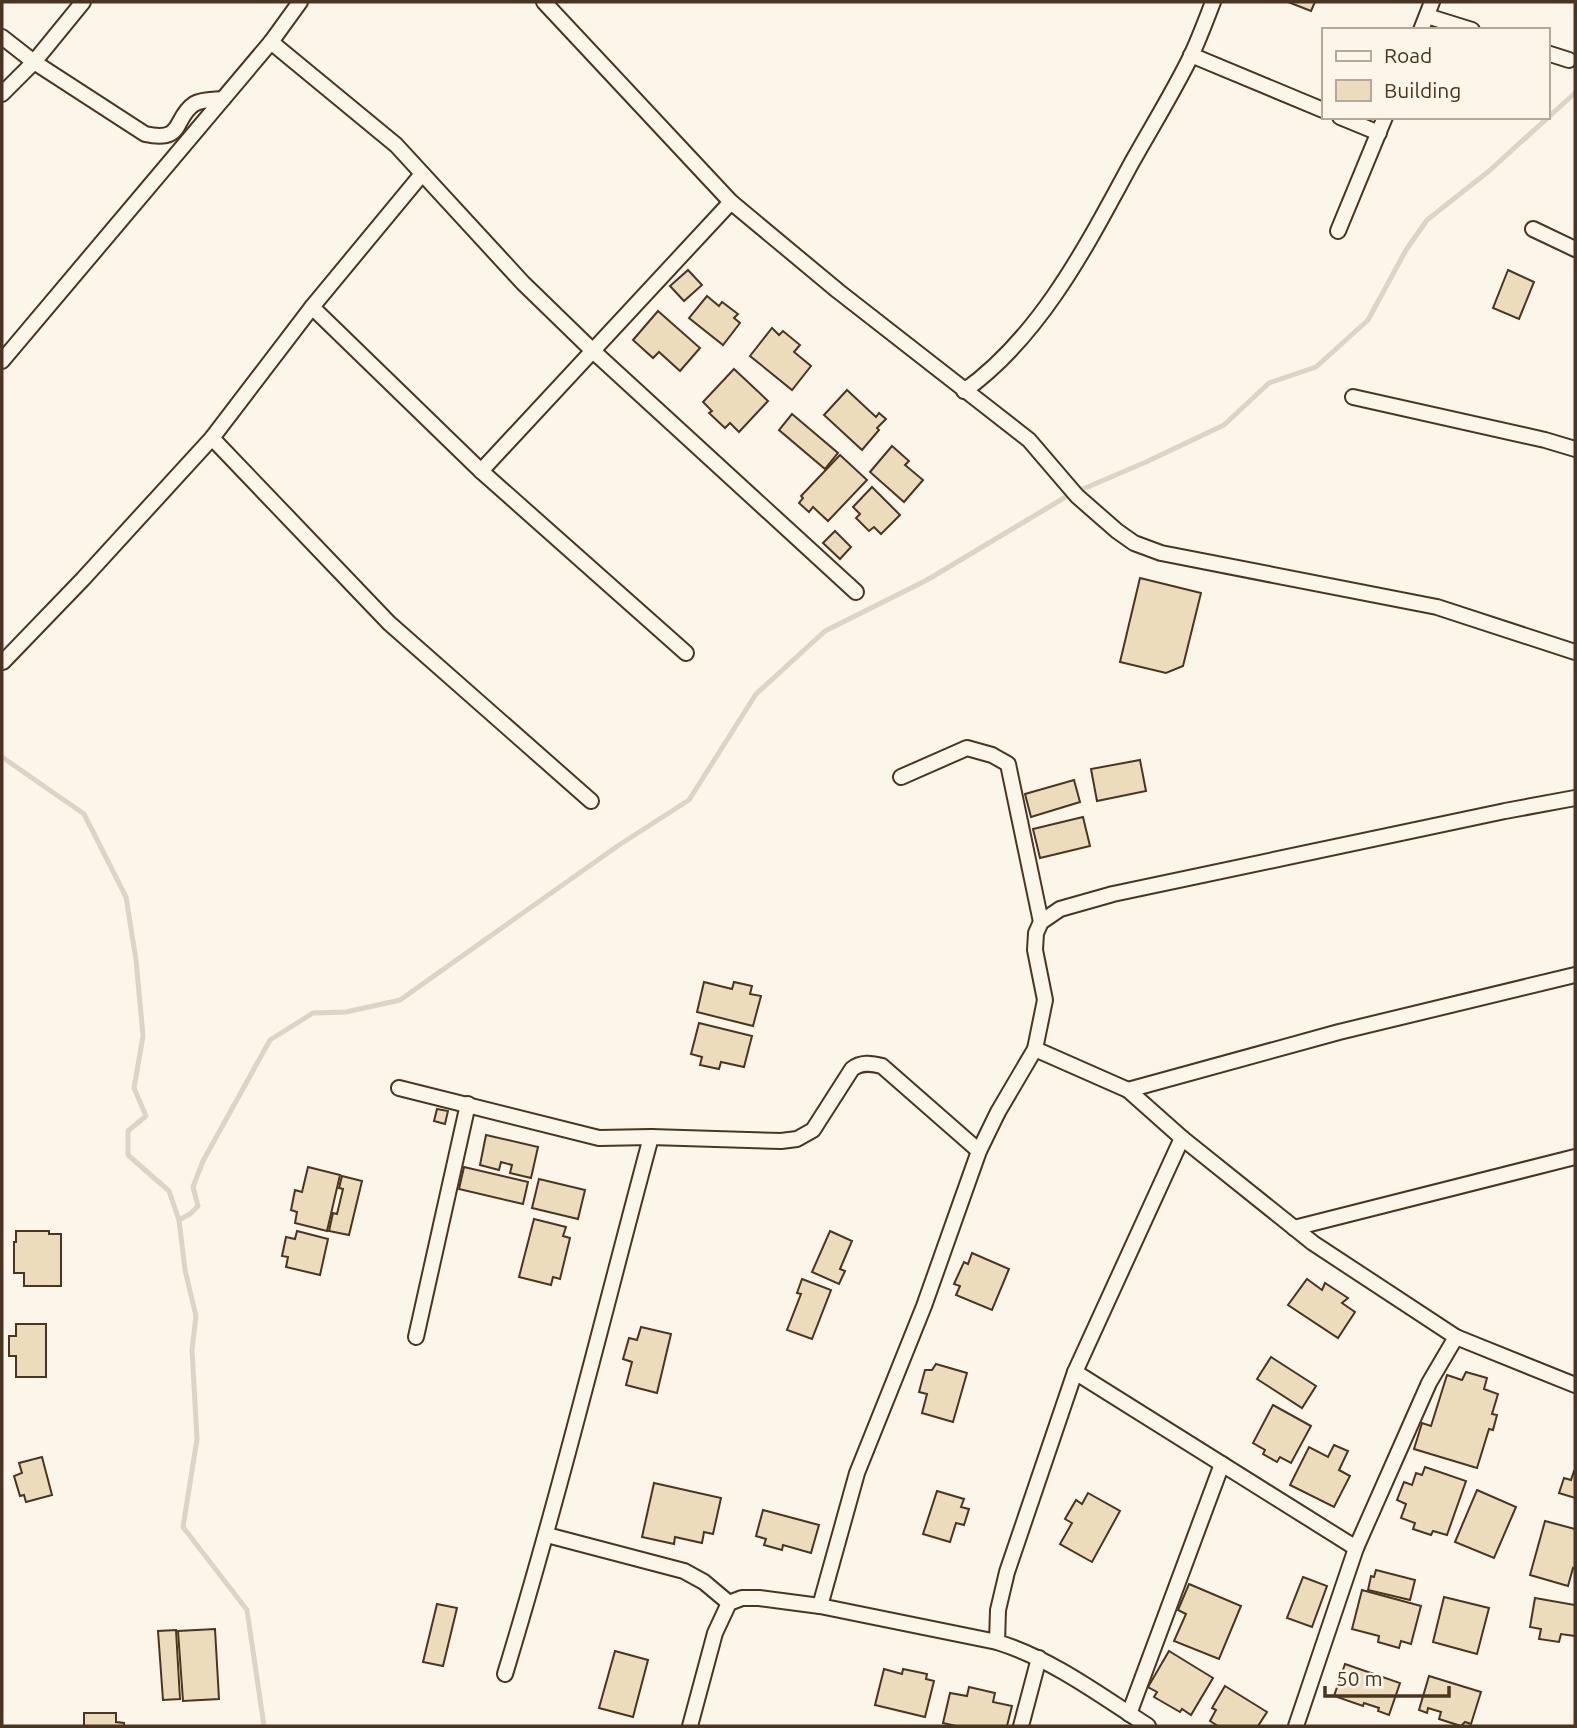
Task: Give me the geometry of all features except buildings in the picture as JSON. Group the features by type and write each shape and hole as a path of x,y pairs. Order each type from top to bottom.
{"street":[{"path":"2,94 34,62 83,2"},
{"path":"2,360 271,42 300,2"},
{"path":"544,2 731,202 838,291 1029,440 1074,492 1134,543 1161,553 1437,607 1575,652"},
{"path":"964,391 1010,352 1055,293 1106,210 1191,55 1213,2"},
{"path":"1422,28 1430,9 1468,28"},
{"path":"2,37 34,62 145,134 157,137 168,135 177,128 192,104 223,99"},
{"path":"271,42 396,145 523,283 593,351 856,592"},
{"path":"1549,54 1569,60"},
{"path":"1191,55 1322,110"},
{"path":"1345,119 1379,133"},
{"path":"1338,231 1384,119"},
{"path":"3,662 212,438 312,307 422,174"},
{"path":"481,471 731,202"},
{"path":"1533,229 1575,249"},
{"path":"312,307 481,471 685,653"},
{"path":"1353,397 1575,449"},
{"path":"212,438 389,623 591,801"},
{"path":"901,777 967,748 992,755 1008,764 1041,922"},
{"path":"820,1606 857,1473 924,1306 979,1151 998,1112 1035,1049 1045,1000 1035,950 1036,933 1041,922 1060,909 1113,894 1575,798"},
{"path":"1128,1090 1339,1032 1575,975"},
{"path":"1035,1049 1128,1090 1181,1138 1313,1243 1456,1337 1575,1385"},
{"path":"399,1088 599,1138 781,1141 797,1139 813,1130 852,1069 873,1063 882,1066 979,1151"},
{"path":"416,1337 468,1104"},
{"path":"505,1674 547,1535 652,1137"},
{"path":"997,1642 998,1610 1007,1572 1075,1372 1181,1138"},
{"path":"1294,1228 1575,1157"},
{"path":"1296,1726 1356,1548 1429,1383 1456,1337"},
{"path":"1075,1372 1356,1548"},
{"path":"1129,1714 1222,1464"},
{"path":"547,1535 684,1571 729,1603"},
{"path":"690,1726 715,1633 729,1603 743,1598 758,1598 820,1606 997,1642 1039,1658 1147,1726"},
{"path":"1021,1726 1039,1658"}],"waterway":[{"path":"1549,117 1575,93"},
{"path":"179,1220 198,1206 193,1187 203,1161 270,1040 313,1013 346,1012 400,1000 619,845 689,800 756,694 825,631 927,580 1069,495 1224,425 1269,383 1316,367 1368,320 1406,250 1427,220 1489,171 1546,119"},
{"path":"2,757 84,814 126,897 136,960 143,1036 134,1088 146,1116 128,1131 128,1155 169,1191 179,1220 185,1270 196,1316 192,1350 197,1439 183,1527 247,1610 264,1726"}]}
